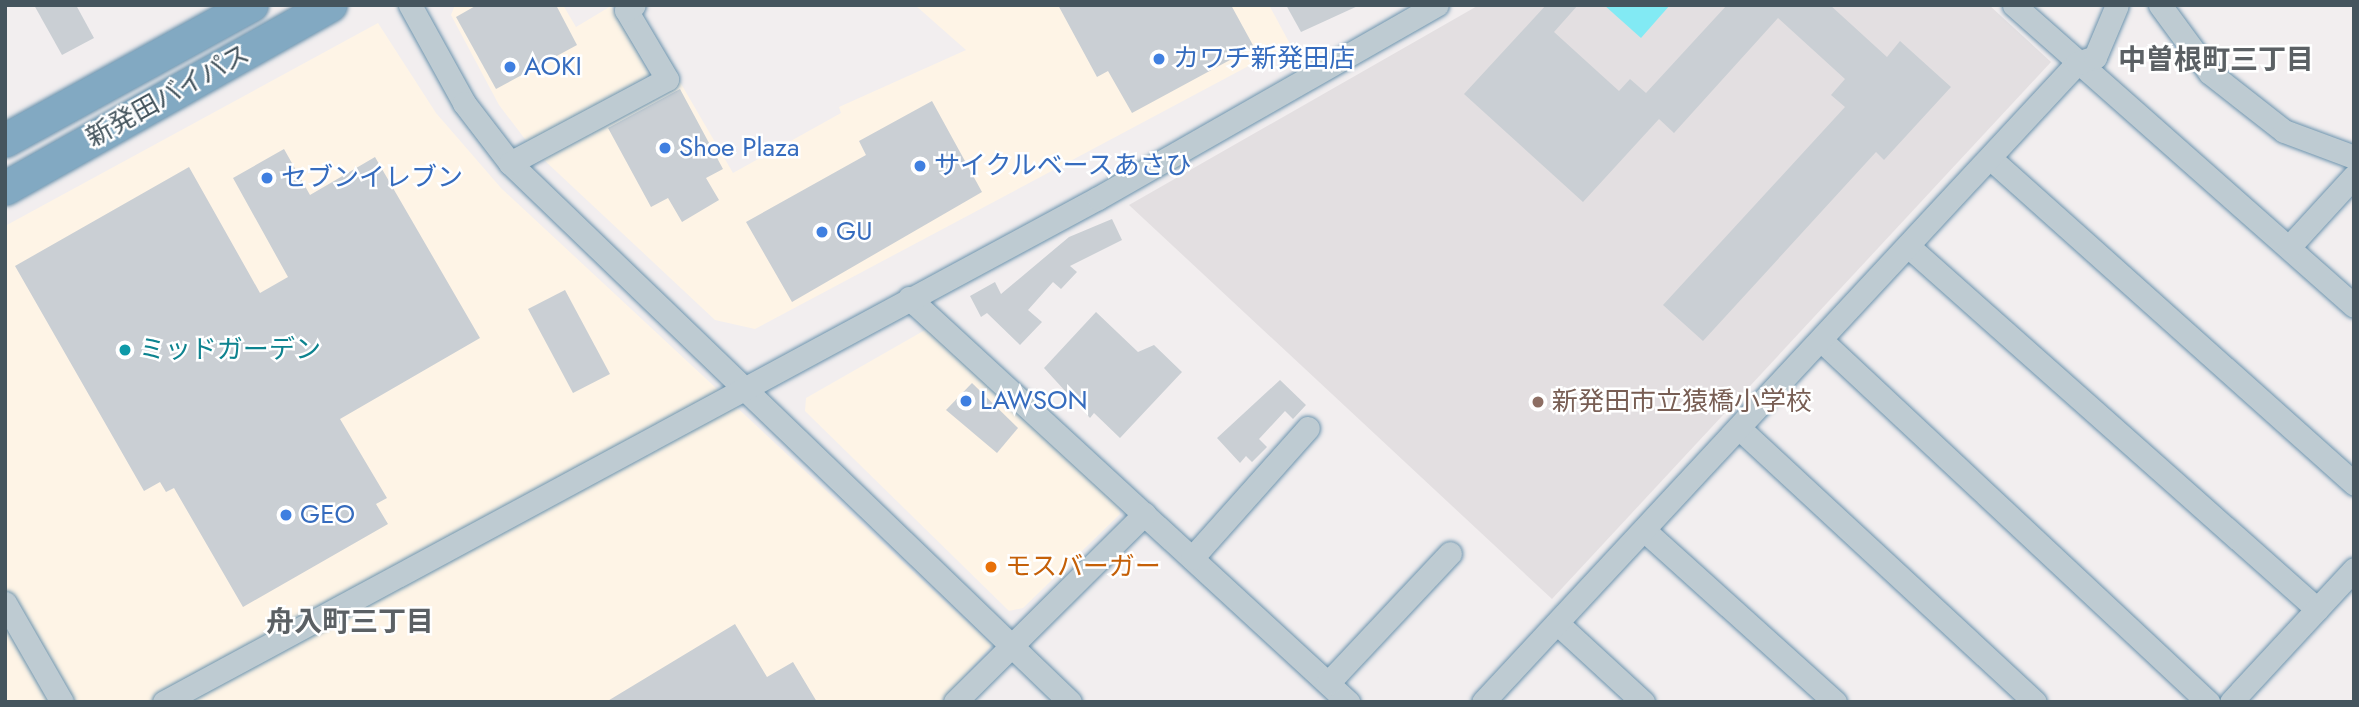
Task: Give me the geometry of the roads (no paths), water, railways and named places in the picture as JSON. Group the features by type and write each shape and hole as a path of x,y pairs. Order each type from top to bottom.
{"highway":[{"name":"新発田バイパス","path":"5,140 251,5"},
{"name":"新発田バイパス","path":"5,188 330,5"}],"street":[{"path":"410,5 464,103 510,163 738,388 1070,702"},
{"path":"510,163 667,79 626,10 634,5"},
{"path":"164,702 738,388 909,298 1437,5"},
{"path":"2014,5 2354,306"},
{"path":"1483,702 1822,341 2077,63 2095,57 2118,5"},
{"path":"2160,5 2210,73 2284,131 2354,157"},
{"path":"1990,158 2354,484"},
{"path":"2289,247 2354,176"},
{"path":"1908,246 2317,609"},
{"path":"909,298 1348,702"},
{"path":"1822,341 2208,702"},
{"path":"1192,558 1308,428"},
{"path":"1739,428 2035,702"},
{"path":"955,702 1009,644 1144,514"},
{"path":"1644,530 1836,702"},
{"path":"1328,683 1450,553"},
{"path":"2231,702 2354,569"},
{"path":"5,603 62,702"},
{"path":"1557,623 1643,702"}],"water":[{"path":"1604,5 1670,5 1641,38"}],"place":[{"name":"カワチ新発田店","path":"1159,59"},
{"name":"AOKI","path":"510,67"},
{"name":"Shoe Plaza","path":"665,148"},
{"name":"サイクルベースあさひ","path":"920,166"},
{"name":"セブンイレブン","path":"267,178"},
{"name":"GU","path":"822,232"},
{"name":"ミッドガーデン","path":"125,350"},
{"name":"LAWSON","path":"966,401"},
{"name":"新発田市立猿橋小学校","path":"1538,402"},
{"name":"GEO","path":"286,515"},
{"name":"モスバーガー","path":"991,567"}],"district":[{"name":"中曽根町三丁目","path":"2216,60"},
{"name":"舟入町三丁目","path":"350,622"}]}
